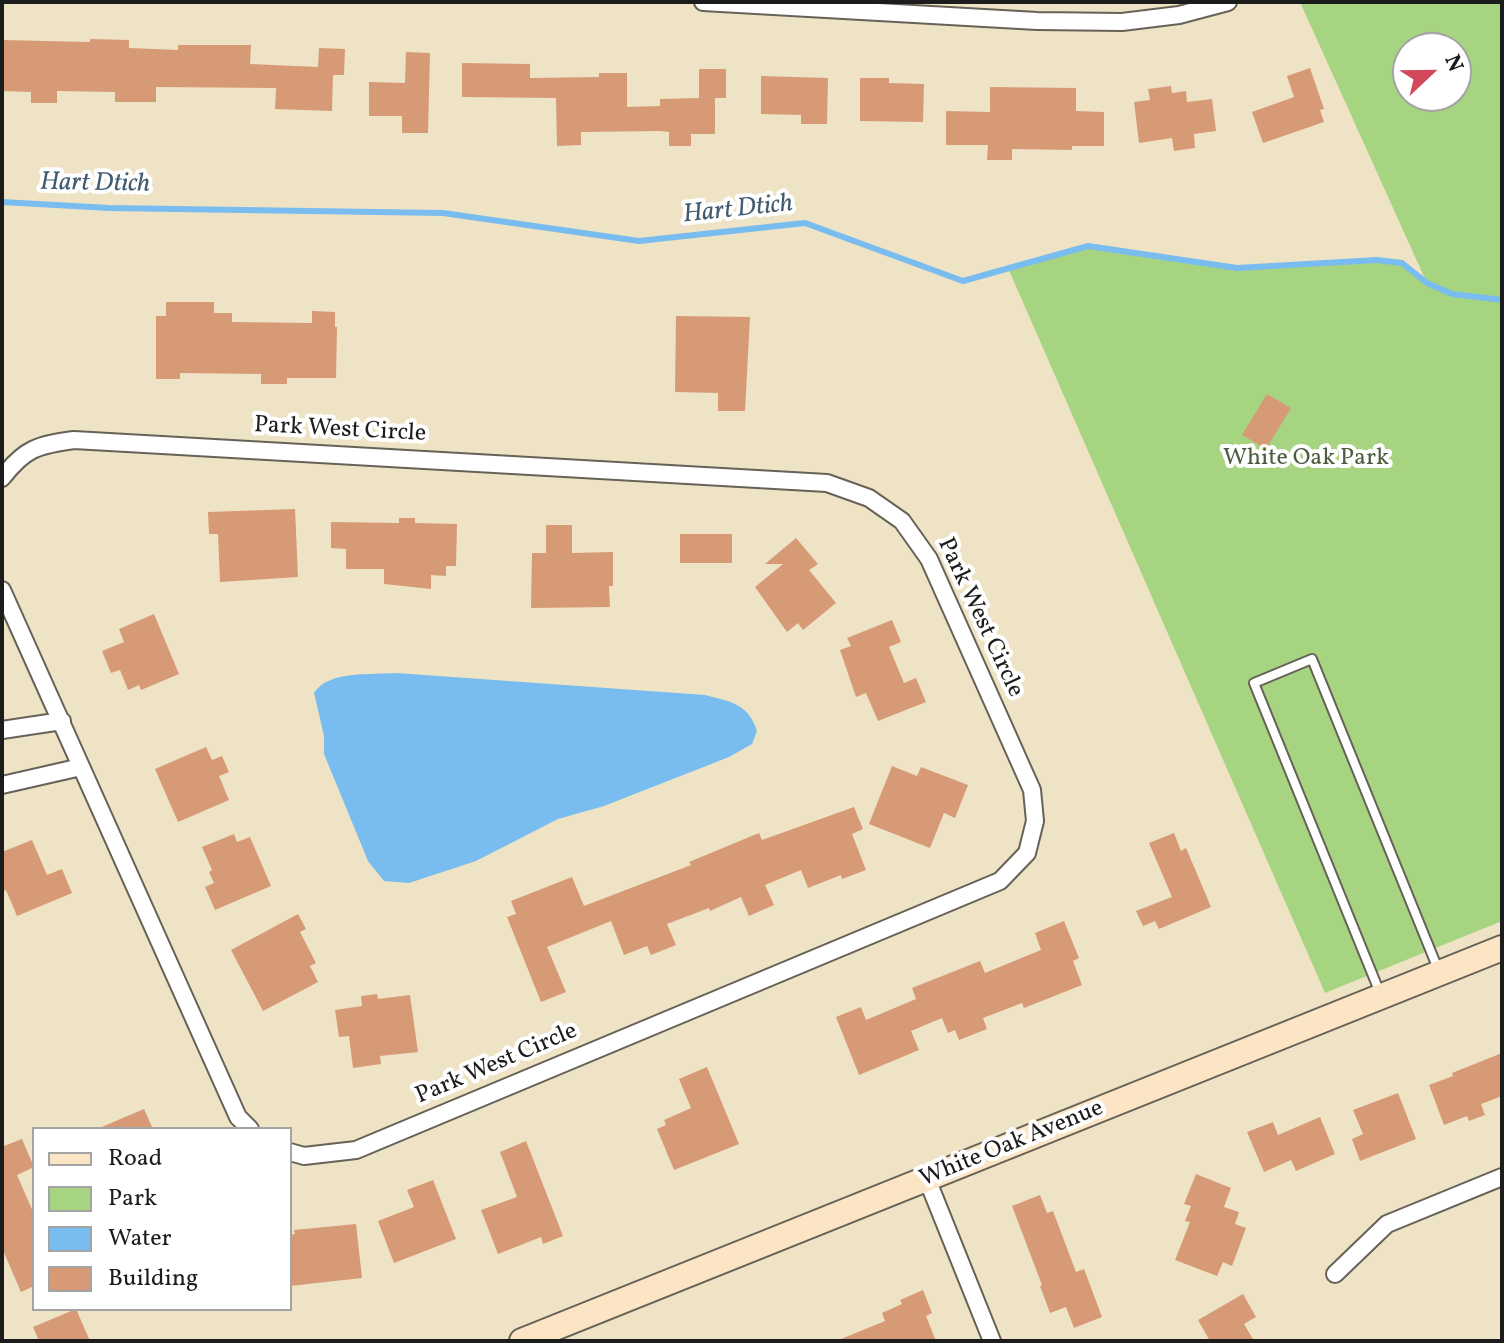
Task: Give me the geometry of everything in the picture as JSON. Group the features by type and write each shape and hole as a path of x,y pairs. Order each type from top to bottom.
{"street":[{"path":"703,2 1037,21 1108,22 1179,15 1228,2"},
{"name":"Park West Circle","path":"2,478 13,463 41,445 74,440 827,483 869,498 902,521 929,559 1032,790 1035,821 1027,853 1000,881 356,1150 304,1156 292,1153"},
{"path":"2,590 238,1117 248,1127"},
{"path":"2,730 62,721"},
{"path":"2,785 81,767"},
{"name":"White Oak Avenue","path":"522,1341 1502,948"},
{"path":"1335,1274 1387,1224 1502,1177"},
{"path":"927,1179 992,1341"}],"lane":[{"path":"1382,996 1254,683 1312,659 1439,973"}],"green space":[{"name":"White Oak Park","path":"1300,2 1502,2 1502,921 1325,993 1008,268 1088,246 1237,268 1377,260 1402,263 1426,281"}],"water":[{"path":"396,673 705,695 731,702 743,709 757,731 752,744 729,757 604,806 558,819 476,861 409,883 384,881 368,861 324,754 324,736 314,693 330,680 340,677"}],"building":[{"path":"90,39 129,40 129,48 178,50 178,45 251,45 250,64 318,67 319,48 345,49 344,75 333,75 332,111 275,109 276,88 156,87 156,102 115,102 115,92 57,91 57,103 31,103 31,92 2,91 2,40 90,42"},
{"path":"406,52 430,53 428,133 402,133 402,116 369,116 369,82 405,83"},
{"path":"462,63 530,64 530,78 599,77 599,73 627,73 627,107 660,106 660,99 699,98 699,69 726,69 726,98 715,98 715,134 691,134 691,146 669,146 669,132 660,131 581,132 581,145 557,146 556,98 462,97"},
{"path":"1310,68 1324,109 1320,110 1324,122 1263,143 1252,112 1294,97 1287,76"},
{"path":"761,76 828,78 827,124 801,124 801,115 761,114"},
{"path":"860,78 889,78 889,83 924,84 923,122 860,121"},
{"path":"1171,86 1172,93 1186,91 1187,102 1212,99 1216,131 1194,134 1195,148 1174,151 1172,138 1139,143 1134,102 1150,100 1148,89"},
{"path":"990,87 1076,88 1076,111 1104,112 1104,146 1072,146 1072,150 1012,149 1012,160 987,160 988,145 946,145 946,111 990,112"},
{"path":"166,302 214,302 214,313 232,313 232,322 312,323 312,311 335,312 336,378 287,378 287,384 261,384 261,374 180,373 180,379 156,379 156,316 166,316"},
{"path":"676,316 750,317 745,411 718,411 718,393 675,392"},
{"path":"1267,394 1291,408 1266,449 1242,435"},
{"path":"295,509 298,577 220,582 218,534 209,534 208,512"},
{"path":"399,518 415,518 415,523 457,524 456,566 446,566 446,576 431,575 431,589 384,584 384,569 346,569 346,549 331,548 331,522 399,523"},
{"path":"546,525 572,525 572,553 613,552 610,607 531,608 532,553 546,553"},
{"path":"680,534 732,534 732,563 680,563"},
{"path":"796,538 818,564 809,570 836,603 803,630 798,623 787,632 755,587 783,564 765,564"},
{"path":"154,614 179,674 141,690 139,685 128,690 120,670 111,673 102,651 124,642 119,629"},
{"path":"892,620 901,642 889,647 904,683 916,678 926,702 878,721 866,693 856,697 840,650 851,646 847,638"},
{"path":"206,747 212,760 222,756 229,772 219,776 229,800 178,822 155,769"},
{"path":"892,766 917,776 921,767 968,785 955,818 944,813 930,848 869,824"},
{"path":"854,807 863,829 852,834 866,870 842,879 841,875 808,888 801,870 765,885 774,905 749,916 741,897 710,911 709,908 667,924 676,945 651,955 647,946 624,955 611,921 547,947 566,992 541,1002 507,917 516,914 511,901 572,877 584,906 691,865 689,862 759,833 762,840"},
{"path":"1174,833 1181,851 1186,848 1211,907 1159,929 1155,921 1143,926 1136,911 1172,897 1149,843"},
{"path":"234,834 237,842 250,837 271,886 215,910 205,887 214,883 209,872 212,870 202,847"},
{"path":"32,840 47,875 62,869 72,893 17,916 6,890 2,892 2,852"},
{"path":"298,914 306,929 300,932 316,963 310,966 318,982 263,1011 231,950"},
{"path":"1064,921 1079,958 1073,961 1082,985 1024,1008 1022,1003 983,1018 987,1029 959,1040 955,1030 948,1033 942,1018 911,1031 919,1050 859,1075 836,1017 861,1007 866,1020 916,999 912,988 980,961 985,973 1041,950 1035,933"},
{"path":"377,994 378,999 410,995 418,1052 380,1056 381,1064 353,1068 349,1036 339,1037 335,1010 362,1006 361,996"},
{"path":"1502,1053 1502,1096 1481,1104 1485,1115 1469,1121 1467,1116 1444,1125 1429,1085"},
{"path":"707,1067 739,1144 674,1170 657,1129 666,1125 664,1120 691,1108 679,1079"},
{"path":"1398,1093 1416,1139 1360,1161 1352,1139 1363,1134 1353,1110"},
{"path":"144,1109 152,1127 102,1127"},
{"path":"1320,1117 1335,1154 1296,1171 1291,1160 1264,1172 1247,1132 1273,1122 1278,1135"},
{"path":"22,1139 32,1162 32,1168 17,1175 32,1209 32,1287 21,1292 2,1248 2,1142 4,1146"},
{"path":"526,1141 563,1236 543,1244 541,1237 498,1254 481,1210 517,1197 500,1152"},
{"path":"1196,1174 1231,1188 1224,1207 1239,1212 1235,1224 1246,1228 1232,1266 1223,1262 1217,1276 1175,1260 1190,1222 1185,1221 1191,1206 1184,1204"},
{"path":"433,1180 456,1239 394,1263 378,1221 414,1207 407,1190"},
{"path":"1040,1195 1047,1213 1053,1211 1076,1272 1084,1269 1102,1317 1074,1328 1066,1307 1050,1313 1012,1206"},
{"path":"356,1224 362,1278 292,1286 294,1230"},
{"path":"923,1290 932,1313 926,1316 936,1341 836,1341 885,1321 882,1313 902,1304 900,1300"},
{"path":"1243,1294 1256,1317 1244,1324 1254,1341 1210,1341 1198,1320"},
{"path":"77,1311 90,1341 39,1341 33,1327"}],"waterway":[{"name":"Hart Dtich","path":"2,202 109,208 443,213 639,241 805,223 963,281 1088,246 1237,268 1377,260 1402,263 1427,283 1452,294 1502,300"}]}
